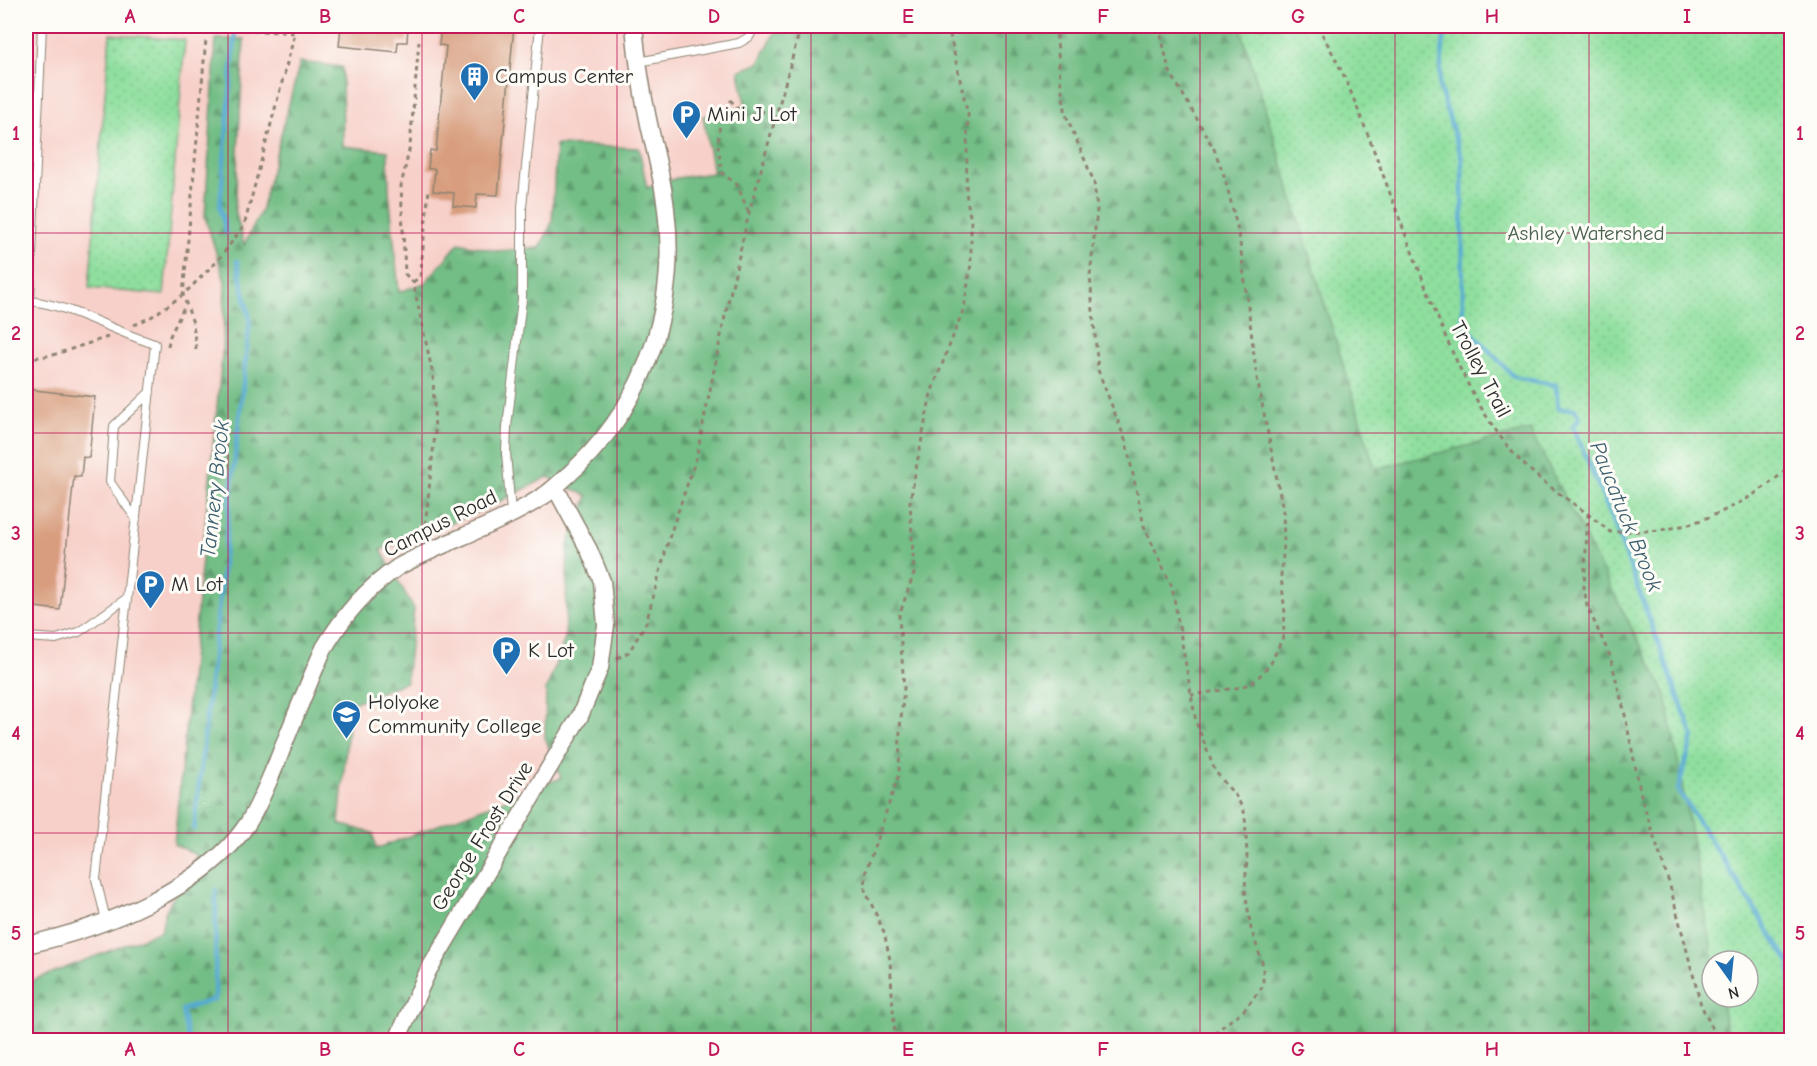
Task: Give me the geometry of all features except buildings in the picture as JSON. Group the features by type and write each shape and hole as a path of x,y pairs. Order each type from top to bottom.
{"street":[{"name":"Campus Road","path":"26,945 64,935 152,901 192,879 224,854 258,806 324,648 358,600 378,581 398,567 511,513 555,487 600,444 624,410 649,359 663,311 669,266 666,207 638,62 634,26"},
{"name":"George Frost Drive","path":"397,1041 428,971 575,726 590,696 600,668 606,626 602,581 589,550 555,487"}],"lane":[{"path":"42,26 30,301 49,303 123,334 155,344 96,879 106,920"},
{"path":"511,513 507,473 507,427 522,299 522,207 540,26"},
{"path":"638,62 739,43 749,37 756,26"},
{"path":"136,519 110,482 114,426 150,392"},
{"path":"26,637 56,639 79,632 127,598"}],"path":[{"path":"196,349 193,323 183,295 206,26"},
{"path":"600,668 628,652 646,623 670,535 696,459 749,213 801,26"},
{"path":"895,1041 890,960 884,932 865,890 866,871 899,774 904,688 899,616 914,573 910,502 915,472 931,393 964,308 971,264 971,222 966,193 968,115 948,26"},
{"path":"1056,26 1060,78 1066,115 1094,182 1097,210 1090,276 1098,370 1126,442 1144,526 1172,587 1196,722 1215,771 1238,799 1245,814 1247,856 1245,890 1251,929 1263,965 1263,986 1244,1010 1205,1041"},
{"path":"1159,26 1169,70 1214,149 1225,178 1239,235 1257,378 1283,510 1284,544 1281,576 1285,614 1283,637 1271,663 1256,680 1242,687 1191,695"},
{"name":"Trolley Trail","path":"1318,26 1352,93 1447,343 1480,408 1510,450 1538,478 1577,508 1588,513 1610,532 1667,529 1706,519 1738,504 1784,472 1791,462"},
{"path":"131,326 151,317 183,295 225,252 244,226 295,33 221,28"},
{"path":"419,41 410,146 401,186 405,274 413,282 433,375 435,433 423,541"},
{"path":"730,100 746,115 778,109"},
{"path":"722,109 718,145 722,173 737,184 749,213"},
{"path":"413,282 420,277 429,189"},
{"path":"168,346 170,336 186,303"},
{"path":"26,359 52,355 109,337"},
{"path":"1588,513 1584,587 1587,606 1610,656 1624,710 1642,800 1670,886 1701,1005 1718,1041"}],"shaded area":[{"name":"Holyoke Community College","path":"26,26 1240,26 1375,469 26,984"}],"green space":[{"path":"778,26 1791,26 1791,1040 26,1040 26,983 161,931 165,912 197,855 174,844 223,346 225,281 205,217 216,39 244,39 235,210 244,245 261,211 300,62 342,67 343,146 388,151 389,191 399,292 425,283 459,243 497,251 540,248 552,222 556,145 639,148 647,188 677,178 713,173 703,116 746,108 739,71 759,63","holes":["548,477 588,496 568,544 565,638 546,691 545,737 561,778 376,849 373,833 339,824 350,704 406,682 414,609 381,550 483,510"]},
{"name":"Ashley Watershed","path":"1240,26 1791,26 1791,1040 1728,1040 1723,1009 1760,1009 1760,949 1712,949 1666,695 1530,430 1375,469"},
{"path":"110,34 185,40 164,295 89,288"}],"waterway":[{"name":"Paucatuck Brook","path":"1445,26 1439,86 1462,159 1463,323 1514,377 1556,385 1558,409 1575,409 1580,418 1573,426 1613,521 1693,736 1678,790 1790,964 1792,1020"},
{"name":"Tannery Brook","path":"226,233 220,207 235,35"},
{"name":"Tannery Brook","path":"194,829 250,320 237,261"},
{"name":"Tannery Brook","path":"188,1040 182,1010 215,999 216,890"}],"place":[{"name":"Campus Center","path":"474,102"},
{"name":"Mini J Lot","path":"686,140"},
{"name":"M Lot","path":"150,610"},
{"name":"K Lot","path":"507,676"},
{"name":"Holyoke Community College","path":"347,740"}]}
